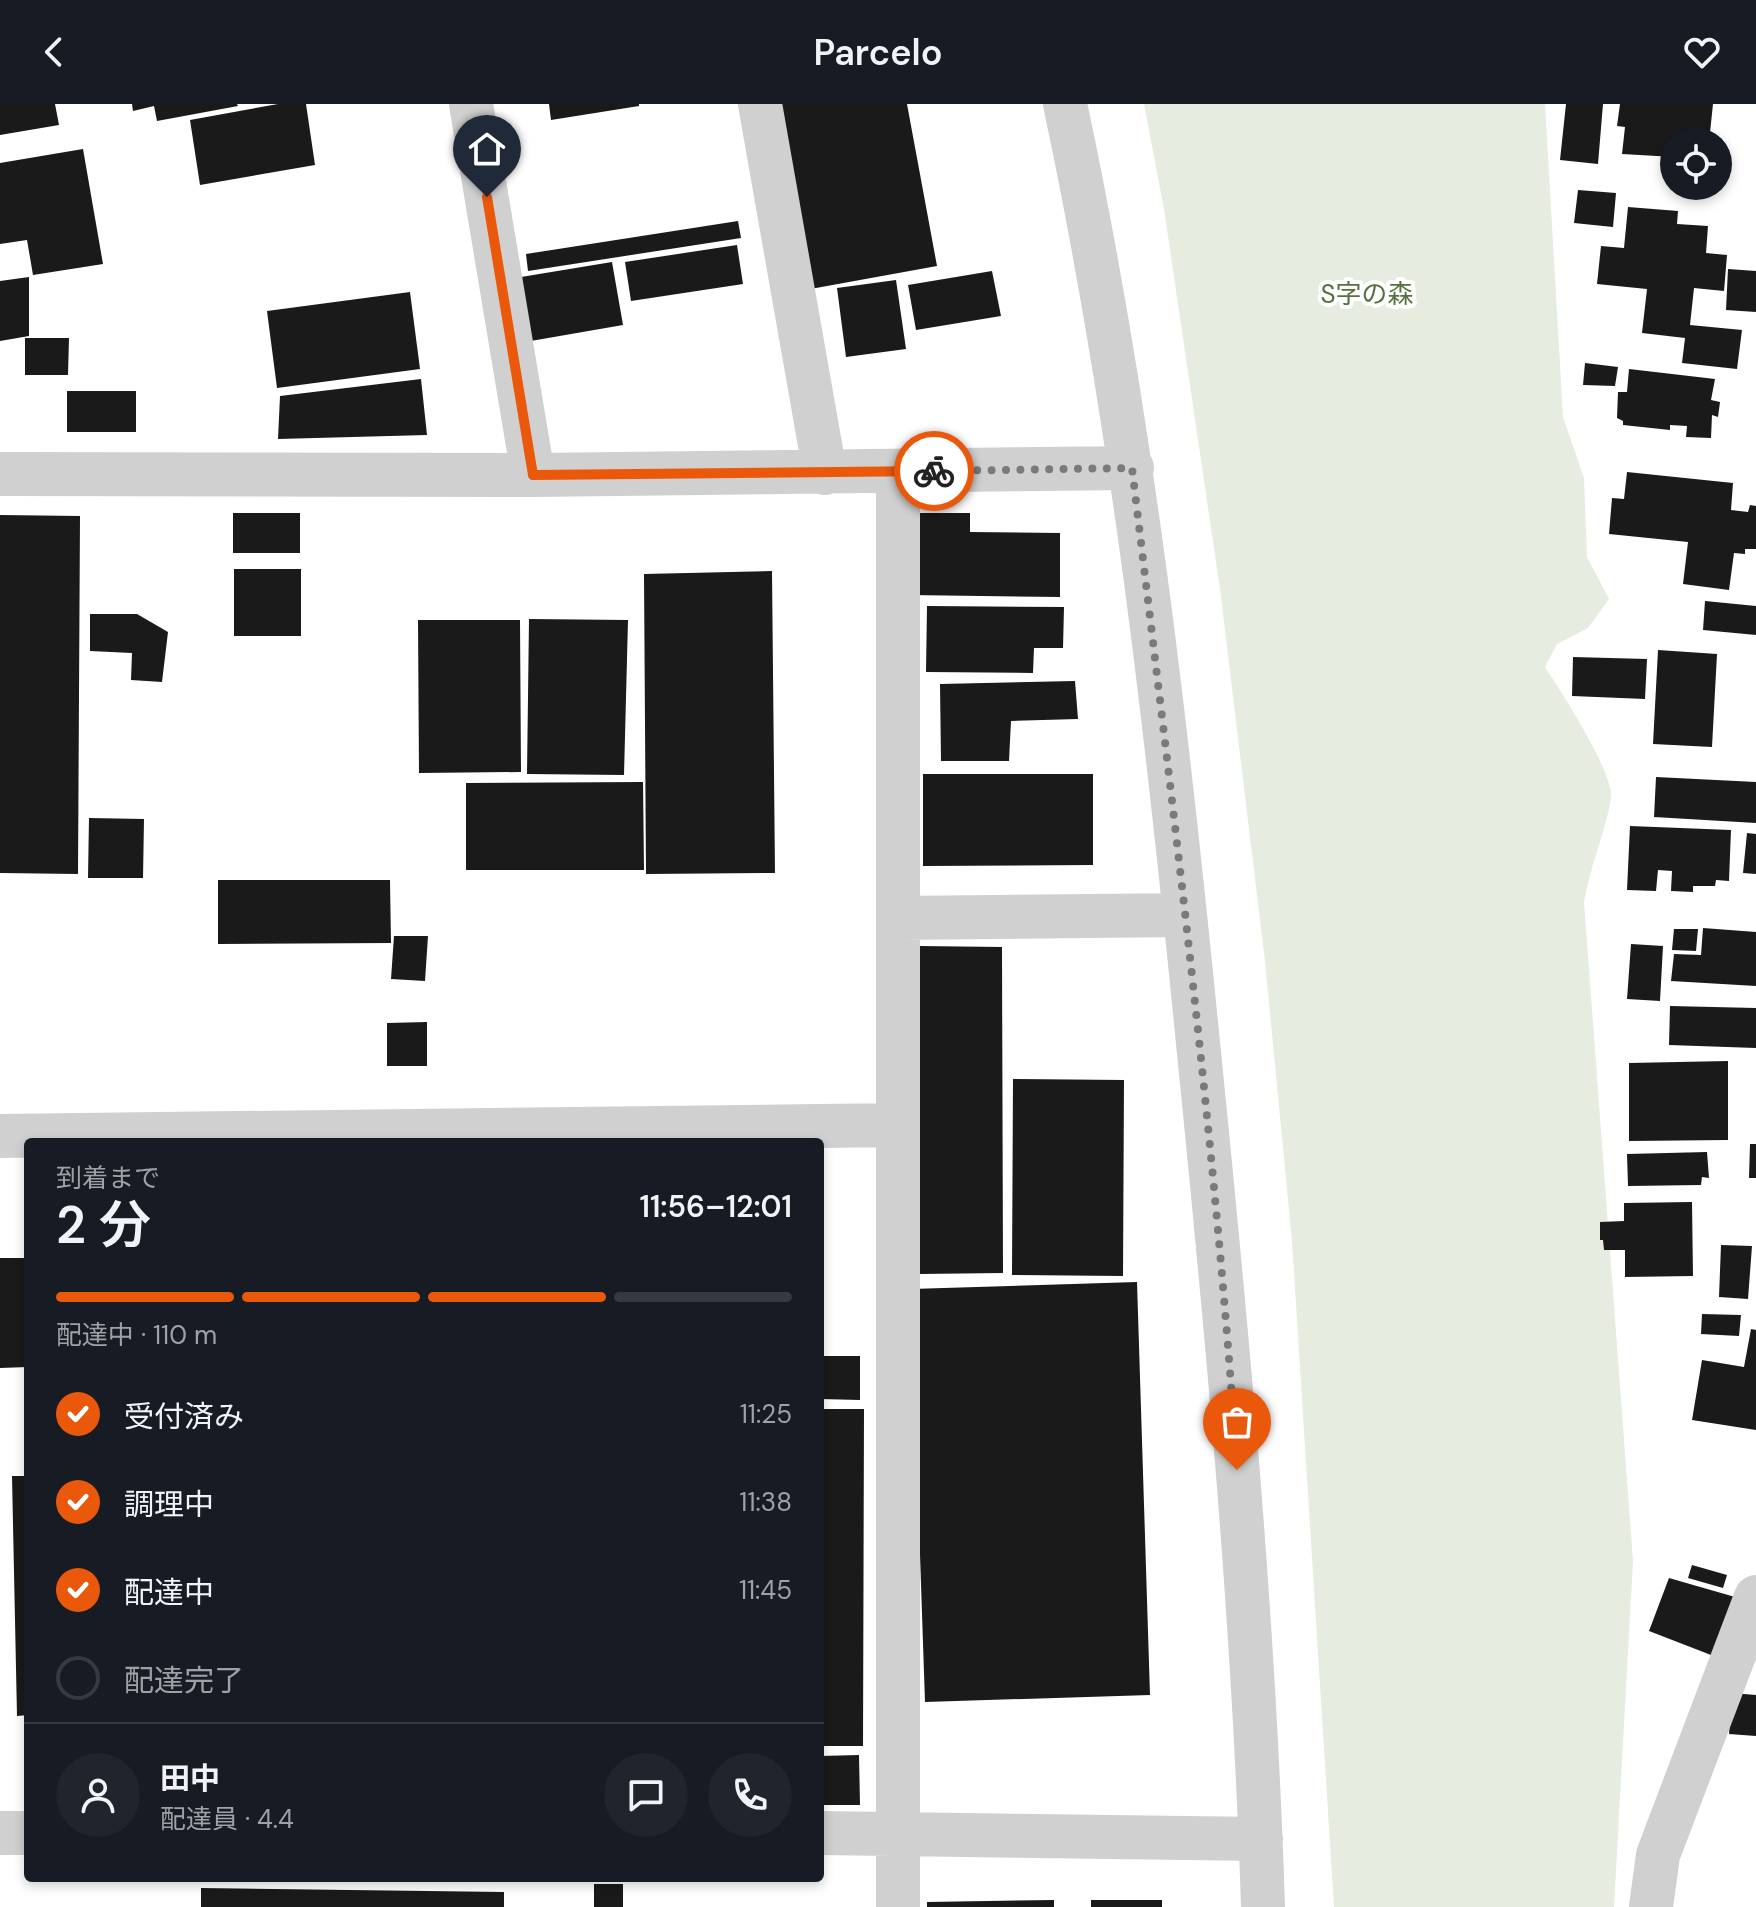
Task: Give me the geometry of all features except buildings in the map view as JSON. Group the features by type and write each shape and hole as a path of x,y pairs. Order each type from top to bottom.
{"street":[{"path":"471,104 533,475"},
{"path":"760,104 825,473"},
{"path":"1065,104 1099,264 1132,468 1185,915 1229,1347 1263,1907"},
{"path":"0,474 533,475 1132,468"},
{"path":"898,472 898,1907"},
{"path":"898,918 1185,915"},
{"path":"0,1136 898,1125"},
{"path":"1651,1907 1658,1855 1742,1680 1756,1597"},
{"path":"0,1833 24,1833"},
{"path":"824,1833 1261,1839"}],"green space":[{"name":"S字の森","path":"1144,104 1545,104 1563,417 1584,478 1587,557 1609,599 1588,628 1557,644 1545,667 1596,752 1610,787 1611,799 1584,902 1633,1561 1614,1907 1334,1907 1292,1241 1265,961 1220,589 1164,209"}],"way so far":[{"path":"934,471 1132,468 1185,915 1229,1347 1237,1470"}],"route":[{"path":"487,197 533,475 934,471"}]}
